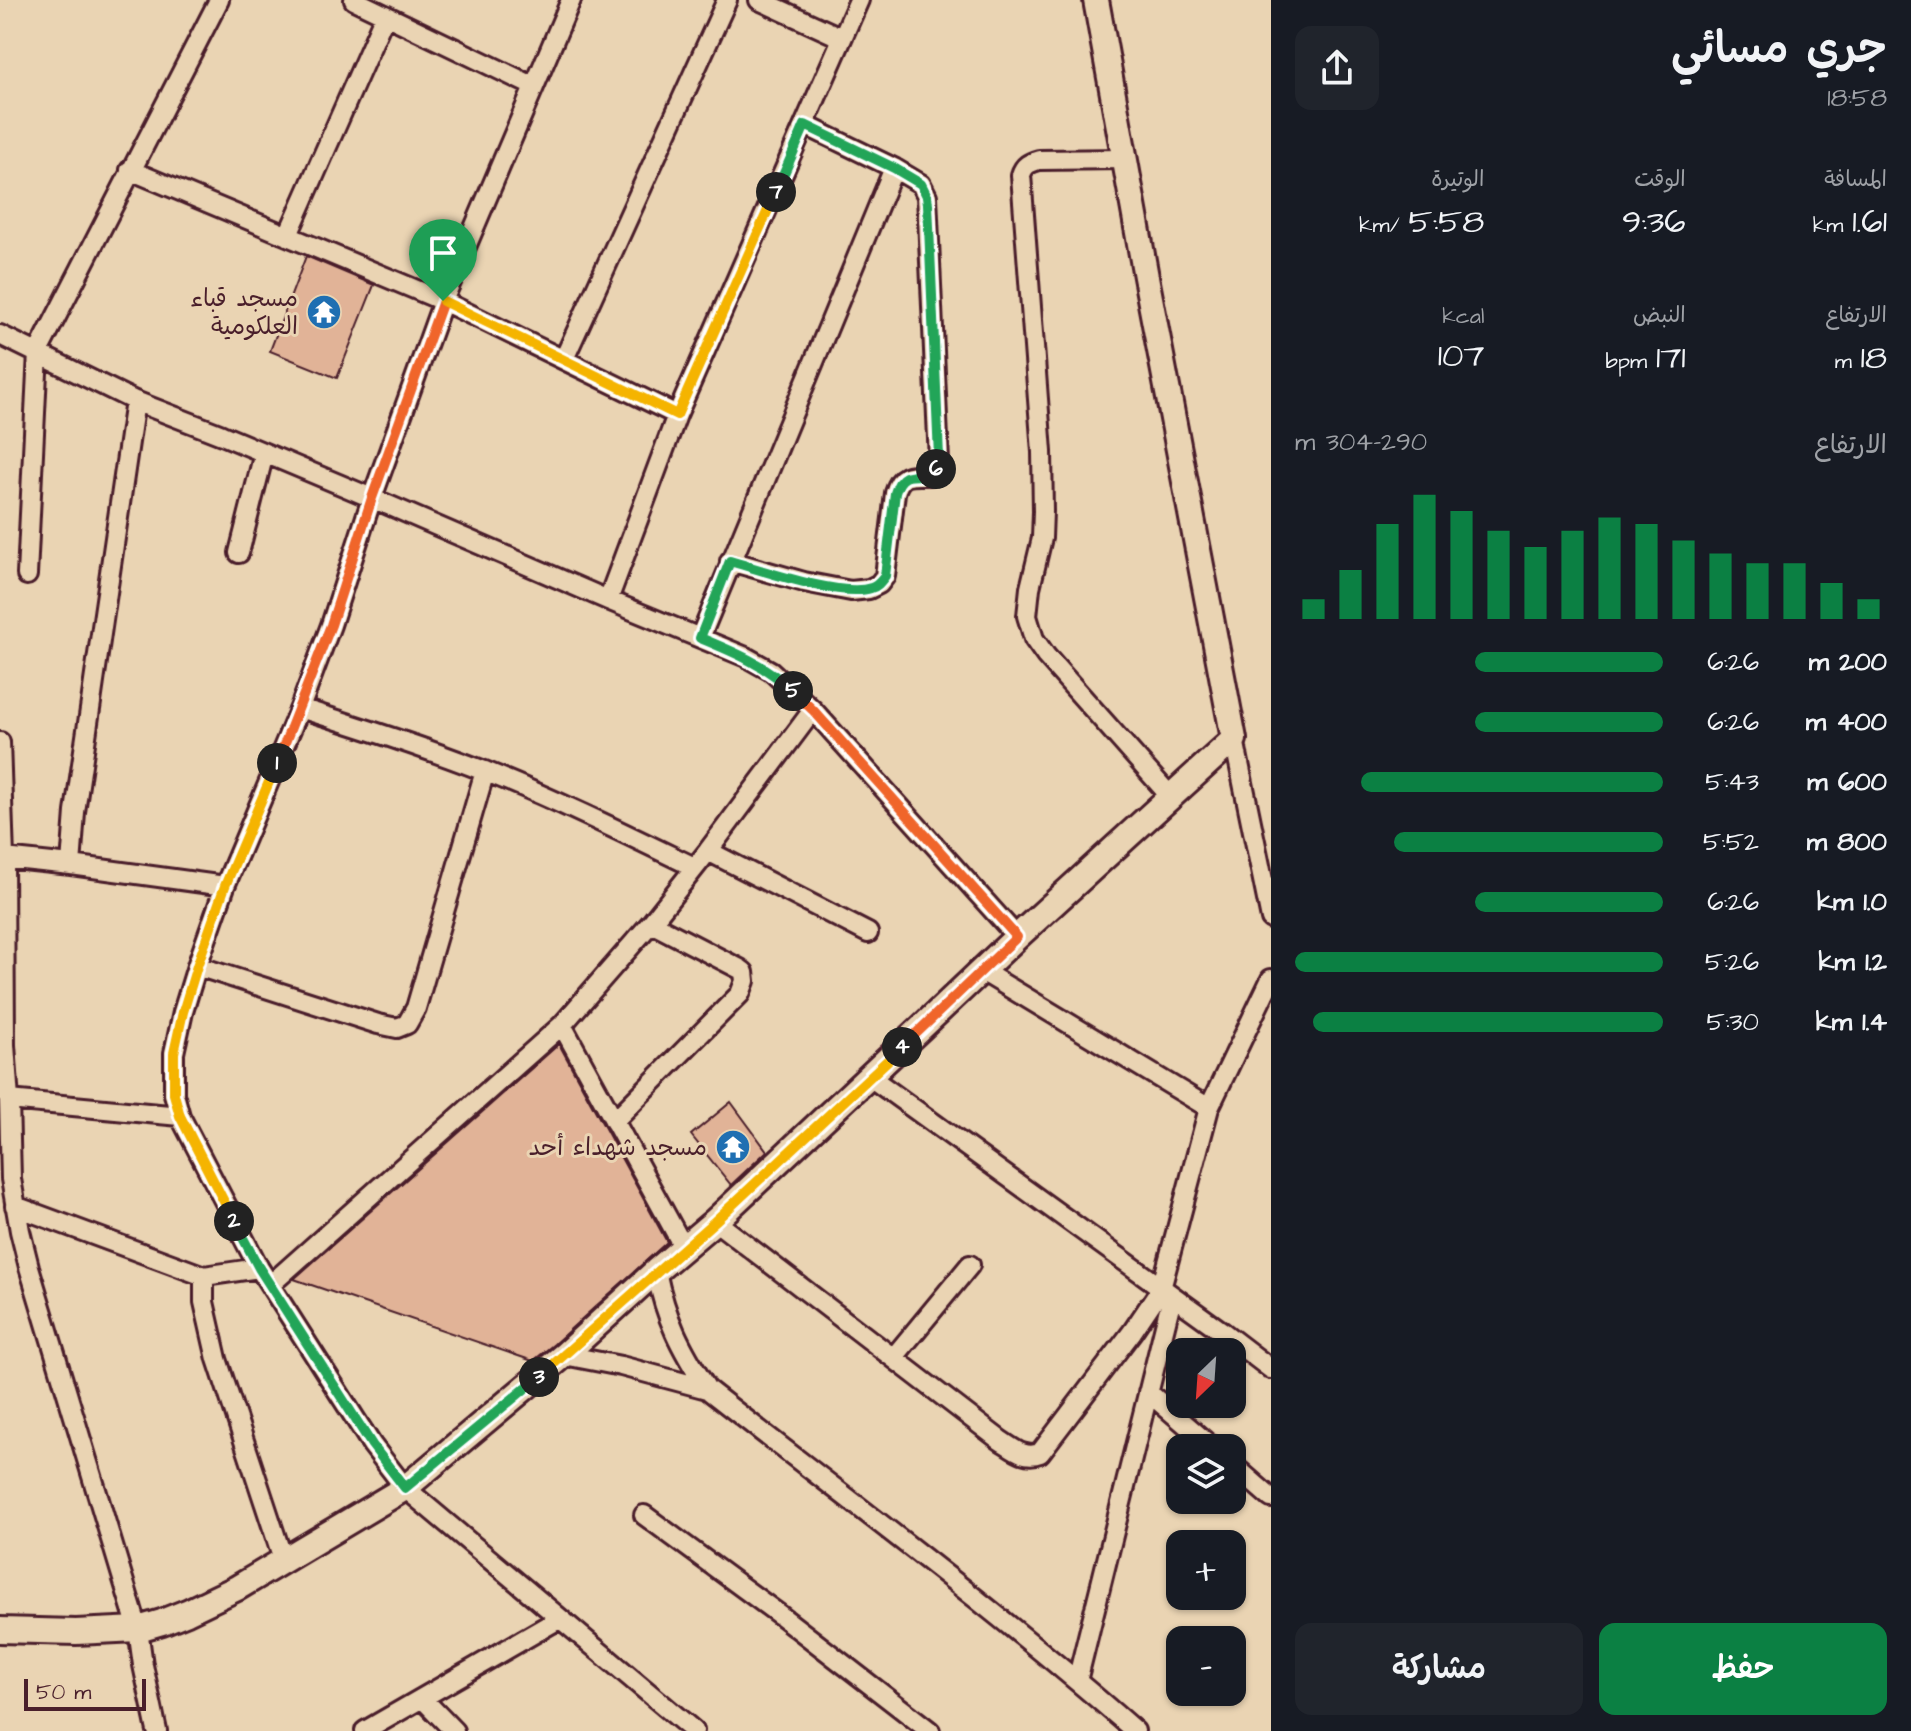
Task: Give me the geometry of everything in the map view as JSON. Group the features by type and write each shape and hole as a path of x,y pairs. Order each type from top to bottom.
{"street":[{"path":"27,575 38,352 219,0"},
{"path":"354,0 533,86"},
{"path":"571,0 443,301 372,498 331,625 300,708 225,886 183,1012 174,1053 174,1094 180,1116 259,1268 372,1445 405,1488 694,1731"},
{"path":"564,359 727,0"},
{"path":"759,0 842,38"},
{"path":"608,600 677,415 859,0"},
{"path":"1096,0 1146,277 1271,919"},
{"path":"288,235 385,15"},
{"path":"730,561 804,582 851,591 869,589 879,584 885,576 899,482 908,475 930,475 939,457 927,196 921,184 894,168 805,125"},
{"path":"1126,159 1039,160 1028,163 1021,175 1042,452 1043,511 1042,538 1027,616 1034,639 1046,656 1171,797"},
{"path":"700,638 894,168"},
{"path":"130,170 443,301 677,415"},
{"path":"0,335 135,401 372,498 746,657 771,671 813,710 1017,937"},
{"path":"71,865 75,812 135,401"},
{"path":"239,553 264,453"},
{"path":"300,708 485,771 694,867"},
{"path":"271,1284 562,1025 651,923 813,710"},
{"path":"0,1630 76,1632 138,1629 187,1612 284,1562 405,1488 564,1355 715,1221 1017,937 1234,739"},
{"path":"0,742 4,858 3,1043 9,1100 6,1176 29,1267 138,1629 157,1731"},
{"path":"197,966 378,1024 397,1028 407,1024 416,1008 485,771"},
{"path":"708,851 868,933"},
{"path":"4,858 225,886"},
{"path":"614,1121 740,994 745,981 744,972 740,969 651,923"},
{"path":"982,971 1209,1108"},
{"path":"1077,1681 1148,1392 1166,1293 1209,1108 1271,979"},
{"path":"562,1025 684,1248"},
{"path":"870,1077 1271,1369"},
{"path":"9,1100 180,1116"},
{"path":"15,1206 204,1276 259,1268"},
{"path":"715,1221 1000,1440 1018,1452 1033,1456 1047,1445 1132,1332 1166,1293"},
{"path":"894,1357 970,1265"},
{"path":"656,1271 673,1332 707,1389 911,1548 1135,1731"},
{"path":"204,1276 204,1302 217,1359 284,1562"},
{"path":"564,1355 621,1366 707,1389"},
{"path":"1148,1392 1197,1434"},
{"path":"1246,1476 1271,1498"},
{"path":"644,1515 930,1731"},
{"path":"365,1731 559,1619"},
{"path":"422,1698 454,1731"}],"building":[{"name":"مسجد قباء العلكومية","path":"306,256 374,285 337,378 270,351"},
{"path":"559,1044 667,1242 554,1344 533,1361 294,1279"},
{"name":"مسجد شهداء أحد","path":"731,1102 767,1151 731,1185 691,1135"}],"place":[{"name":"مسجد قباء العلكومية","path":"324,312"},
{"name":"مسجد شهداء أحد","path":"733,1147"}],"route":[{"path":"805,125 921,184 928,204 939,457 933,473 908,475 896,487 885,576 879,584 869,589 851,591 804,582 730,561 700,638 746,657 771,671 788,686 1017,937 715,1221 564,1355 405,1488 372,1445 259,1268 180,1116 174,1094 173,1072 183,1012 225,886 300,708 331,625 372,498 443,301 677,415 805,125"}]}
